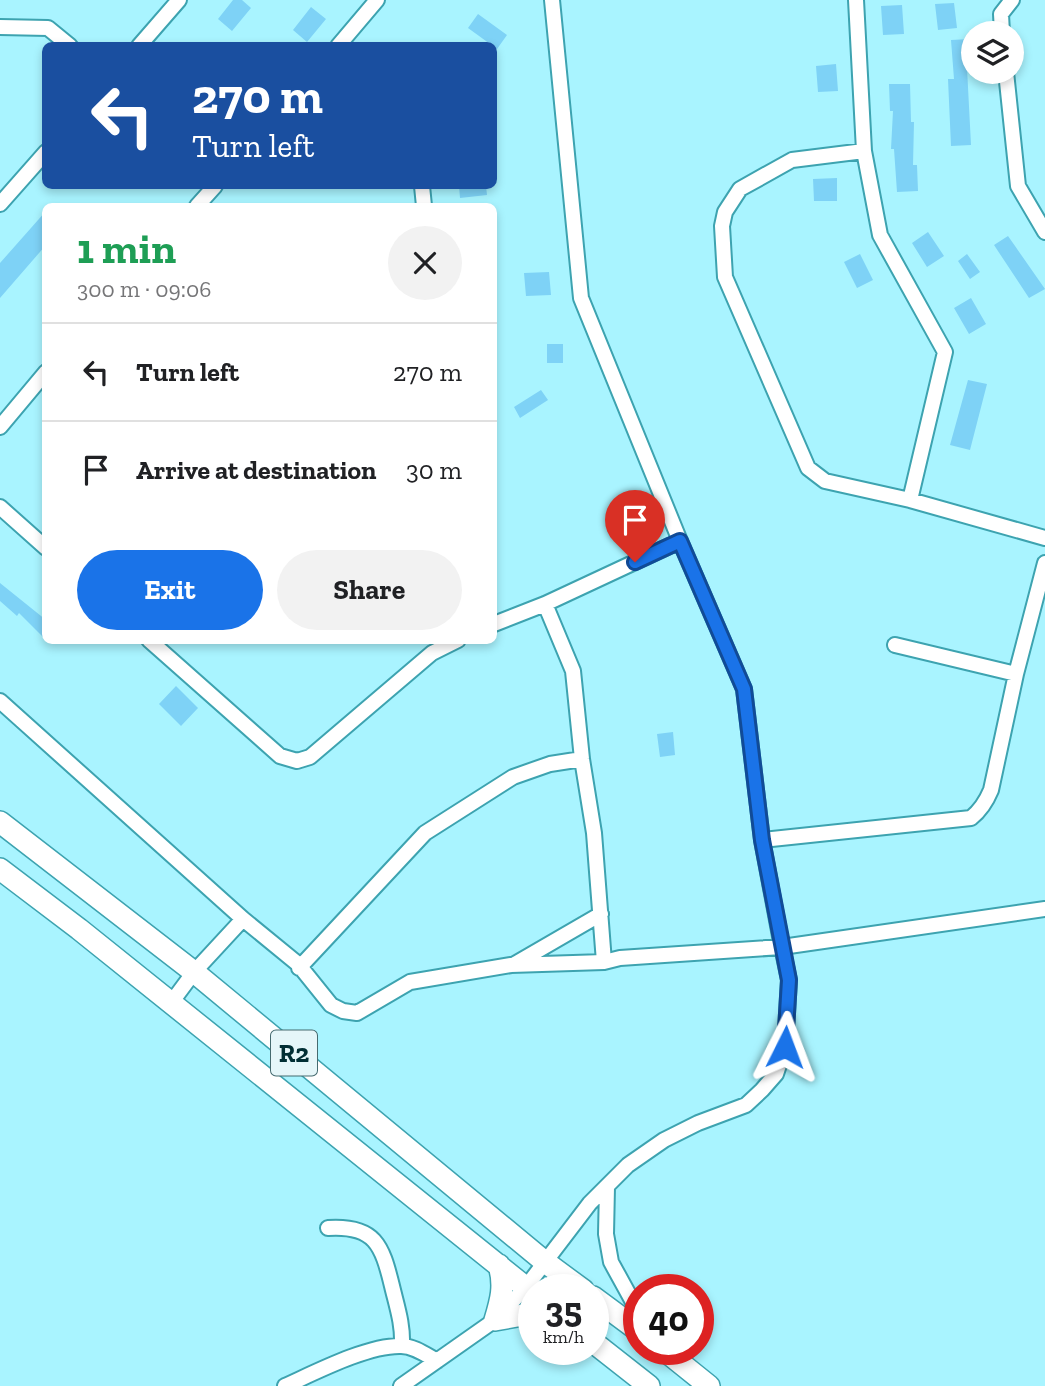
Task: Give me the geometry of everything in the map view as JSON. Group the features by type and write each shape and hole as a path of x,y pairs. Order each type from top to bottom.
{"highway":[{"name":"R2","path":"0,822 194,972 561,1274"},
{"name":"R2","path":"0,869 518,1281"},
{"path":"499,1265 503,1289 495,1320 518,1316"},
{"path":"609,1355 649,1386"},
{"path":"684,1365 709,1386"}],"street":[{"path":"142,42 179,0"},
{"path":"341,42 377,0"},
{"path":"539,1274 576,1219 628,1165 664,1140 698,1123 746,1105 776,1074 785,1047 789,980 762,840 744,689 680,541 581,298 552,0"},
{"path":"856,0 864,151 880,235 945,352 909,500"},
{"path":"1001,21 1001,14 1012,0"},
{"path":"0,27 48,28 64,42"},
{"path":"1007,84 1018,186 1045,232"},
{"path":"864,151 792,160 740,189 725,212 722,226 725,277 808,468 825,481 909,500 1045,538"},
{"path":"0,204 42,157"},
{"path":"200,203 212,189"},
{"path":"0,427 42,378"},
{"path":"0,507 42,544"},
{"path":"497,623 545,604 680,541"},
{"path":"762,840 971,818 983,806 991,790 1016,674 1045,563"},
{"path":"545,604 572,671 594,833 604,961"},
{"path":"154,644 280,756 297,761 310,757 432,653 450,644"},
{"path":"895,645 1016,674"},
{"path":"0,701 243,919 298,964 331,1005 343,1011 357,1013 410,982 512,965 604,961 782,947 1045,909"},
{"path":"299,968 425,833 513,777 550,764 582,759"},
{"path":"512,965 601,914"},
{"path":"171,1003 194,972 243,919"},
{"path":"607,1187 606,1234 611,1262 623,1284"},
{"path":"328,1228 348,1227 360,1230 379,1245 386,1261 403,1326 402,1346"},
{"path":"401,1386 518,1301"},
{"path":"285,1386 376,1349 402,1346 415,1349 437,1361"}],"building":[{"path":"233,0 242,0 251,8 232,31 218,19"},
{"path":"954,3 957,28 938,30 935,4"},
{"path":"902,5 904,34 883,35 881,6"},
{"path":"311,7 326,19 307,42 293,30"},
{"path":"478,14 507,35 497,49 497,42 487,42 468,28"},
{"path":"961,39 961,84 968,84 971,145 951,146 948,79 954,79 951,40"},
{"path":"836,64 838,91 818,92 816,66"},
{"path":"889,84 910,84 911,122 914,122 913,165 917,165 918,191 897,192 894,149 891,149 893,111 890,111"},
{"path":"837,178 837,201 814,201 813,179"},
{"path":"459,189 486,189 487,195 460,198"},
{"path":"42,216 42,250 0,298 0,263"},
{"path":"928,232 944,256 927,267 912,243"},
{"path":"1008,236 1045,289 1029,298 994,245"},
{"path":"860,254 873,280 857,288 844,262"},
{"path":"967,254 980,272 970,279 958,261"},
{"path":"549,272 551,295 526,296 524,273"},
{"path":"971,298 986,324 969,334 954,308"},
{"path":"547,344 563,344 563,363 547,363"},
{"path":"968,380 987,384 970,450 950,445"},
{"path":"541,390 548,400 520,418 514,407"},
{"path":"0,583 42,617 42,636 19,613 17,616 0,601"},
{"path":"176,686 198,708 181,726 159,704"},
{"path":"673,732 675,755 660,757 657,734"}],"route":[{"path":"635,562 680,541 744,689 762,840 789,980 785,1047"}]}
